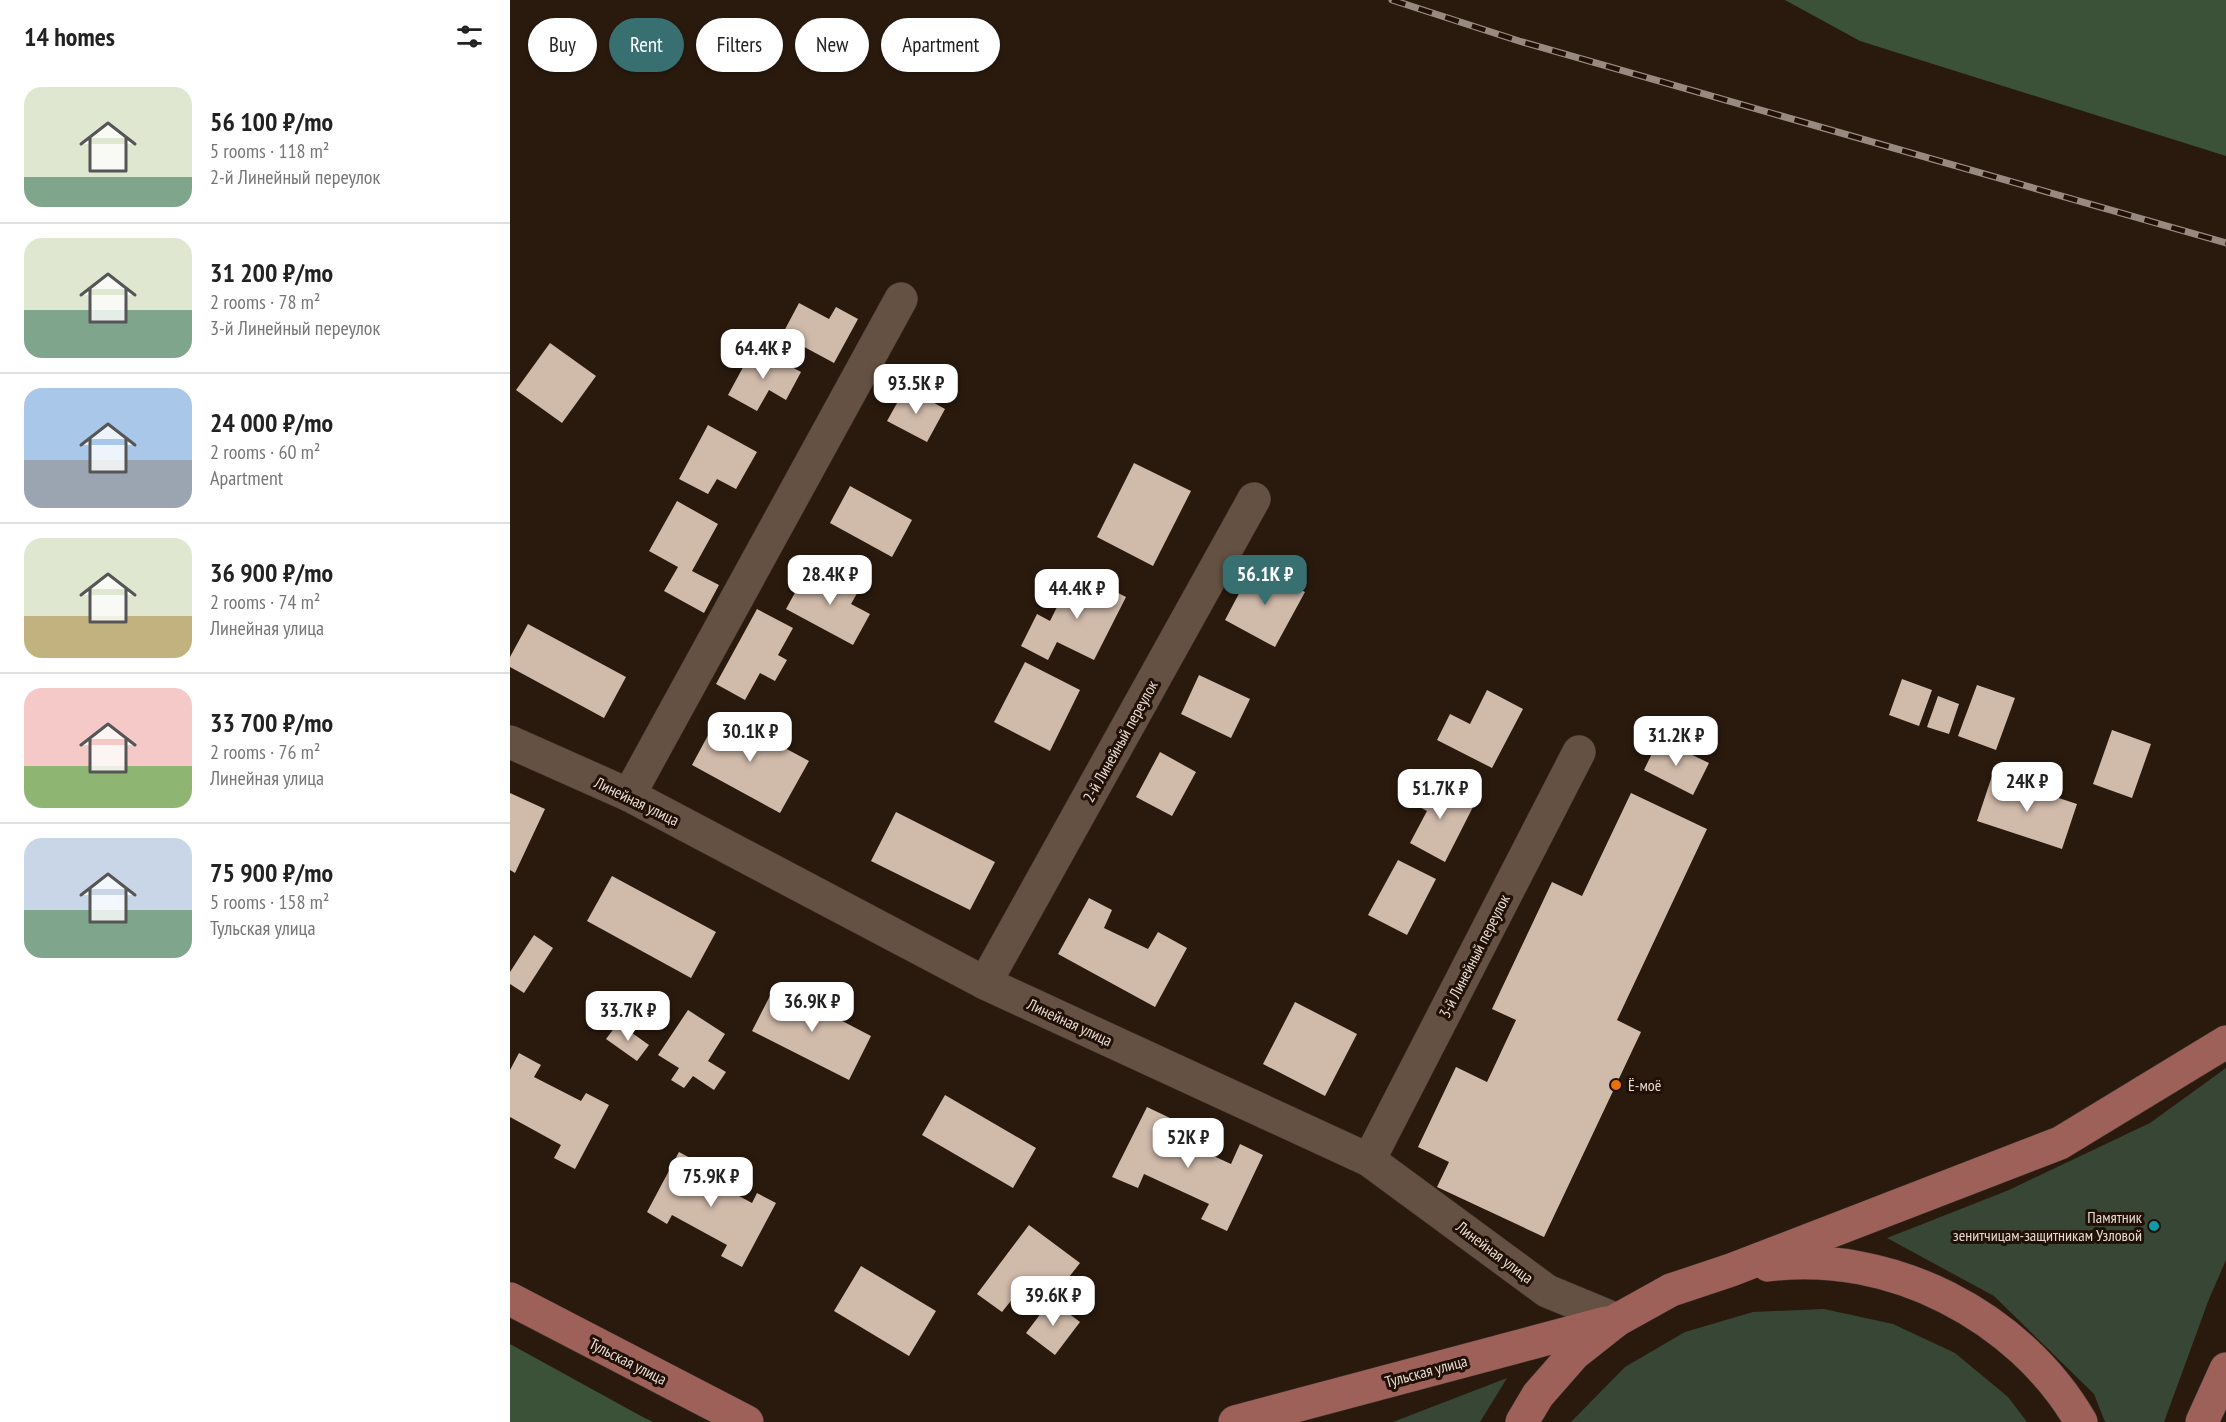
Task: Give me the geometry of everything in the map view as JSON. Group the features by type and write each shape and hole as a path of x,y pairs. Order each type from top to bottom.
{"main road":[{"path":"1522,1422 1538,1395 1574,1354 1617,1320 1671,1290 1731,1270 2060,1143 2226,1042"},
{"path":"1731,1270 1780,1264 1828,1264 1876,1272 1923,1287 1967,1308 2007,1335 2042,1369 2081,1422"},
{"name":"Тульская улица","path":"510,1299 747,1422"},
{"name":"Тульская улица","path":"1235,1422 1617,1320"},
{"path":"2202,1422 2226,1369"}],"street":[{"path":"629,795 901,299"},
{"name":"2-й Линейный переулок","path":"985,983 1254,499"},
{"name":"Линейная улица","path":"510,742 629,795 985,983 1369,1160 1547,1291 1617,1320"},
{"name":"3-й Линейный переулок","path":"1369,1160 1579,752"}],"green space":[{"path":"1785,0 2226,0 2226,156 1860,41"},
{"path":"2226,1068 2226,1260 2209,1299 2164,1422 2105,1422 2094,1394 1994,1296 1887,1238 2009,1190 2150,1123"},
{"path":"1824,1309 1893,1324 1955,1353 2008,1397 2027,1422 1571,1422 1625,1367 1685,1332 1753,1312"},
{"path":"510,1344 639,1415 653,1422 510,1422"},
{"path":"1507,1378 1480,1422 1393,1422"}],"building":[{"path":"799,303 829,319 836,307 858,319 834,363 782,335"},
{"path":"550,343 596,376 562,423 516,390"},
{"path":"754,347 801,372 786,400 769,390 757,411 728,395"},
{"path":"906,387 945,409 927,442 887,421"},
{"path":"708,425 757,452 736,489 717,479 708,494 679,479"},
{"path":"1134,463 1191,491 1153,566 1097,537"},
{"path":"850,486 912,520 892,557 830,523"},
{"path":"677,501 718,524 692,571 719,585 704,613 664,591 678,567 649,551"},
{"path":"1254,565 1305,592 1275,647 1225,620"},
{"path":"807,571 831,584 836,575 860,588 851,604 870,614 853,645 786,609"},
{"path":"1075,571 1126,597 1094,660 1057,642 1048,660 1021,646 1037,614 1050,621"},
{"path":"757,609 793,628 778,655 787,660 775,681 760,673 745,700 716,684"},
{"path":"528,624 626,677 604,718 510,667 510,657"},
{"path":"1025,662 1080,690 1050,751 994,722"},
{"path":"1199,675 1250,699 1231,738 1181,714"},
{"path":"1902,679 1932,690 1919,726 1889,715"},
{"path":"1977,685 2015,698 1996,750 1958,736"},
{"path":"1487,690 1523,709 1492,768 1437,740 1450,714 1470,724"},
{"path":"1938,696 1959,704 1949,734 1927,727"},
{"path":"720,713 809,761 780,813 692,765"},
{"path":"2112,730 2151,744 2132,798 2093,784"},
{"path":"1659,739 1709,763 1693,795 1644,770"},
{"path":"1160,752 1196,772 1172,816 1136,797"},
{"path":"1992,776 2077,804 2062,849 1977,821"},
{"path":"1424,779 1474,805 1445,862 1410,843 1427,811 1412,803"},
{"path":"510,793 545,809 515,873 510,870"},
{"path":"1631,793 1707,829 1617,1020 1641,1032 1544,1237 1437,1187 1449,1162 1418,1147 1456,1067 1487,1082 1516,1020 1492,1009 1552,882 1582,896"},
{"path":"896,812 995,862 970,910 871,861"},
{"path":"1398,860 1436,879 1407,935 1368,915"},
{"path":"612,876 716,932 691,978 587,921"},
{"path":"1089,898 1112,910 1104,928 1148,949 1158,932 1187,948 1155,1007 1058,954"},
{"path":"534,935 553,948 524,993 510,984 510,972"},
{"path":"775,986 871,1036 849,1080 752,1031"},
{"path":"1295,1002 1357,1034 1325,1096 1263,1064"},
{"path":"688,1010 725,1034 708,1061 726,1072 714,1090 693,1076 684,1088 671,1080 679,1068 658,1055"},
{"path":"618,1023 649,1045 637,1061 606,1039"},
{"path":"519,1053 541,1065 534,1077 581,1101 586,1093 609,1105 575,1169 554,1158 561,1145 510,1117 510,1070"},
{"path":"945,1095 1036,1148 1013,1188 922,1135"},
{"path":"1147,1107 1170,1118 1163,1133 1231,1164 1240,1144 1263,1155 1227,1231 1201,1219 1209,1204 1144,1174 1138,1188 1112,1177"},
{"path":"679,1152 707,1167 702,1176 752,1203 757,1193 776,1203 742,1267 721,1256 727,1245 672,1215 667,1224 647,1212"},
{"path":"1029,1225 1080,1263 1051,1300 1026,1282 1002,1312 977,1294"},
{"path":"861,1266 936,1311 909,1356 834,1311"},
{"path":"1051,1300 1080,1322 1055,1355 1026,1333"}],"railway":[{"path":"1392,0 1519,41 2226,243"}],"place":[{"name":"Ё-моё","path":"1616,1085"},
{"name":"Памятник зенитчицам-защитникам Узловой","path":"2154,1226"}]}
